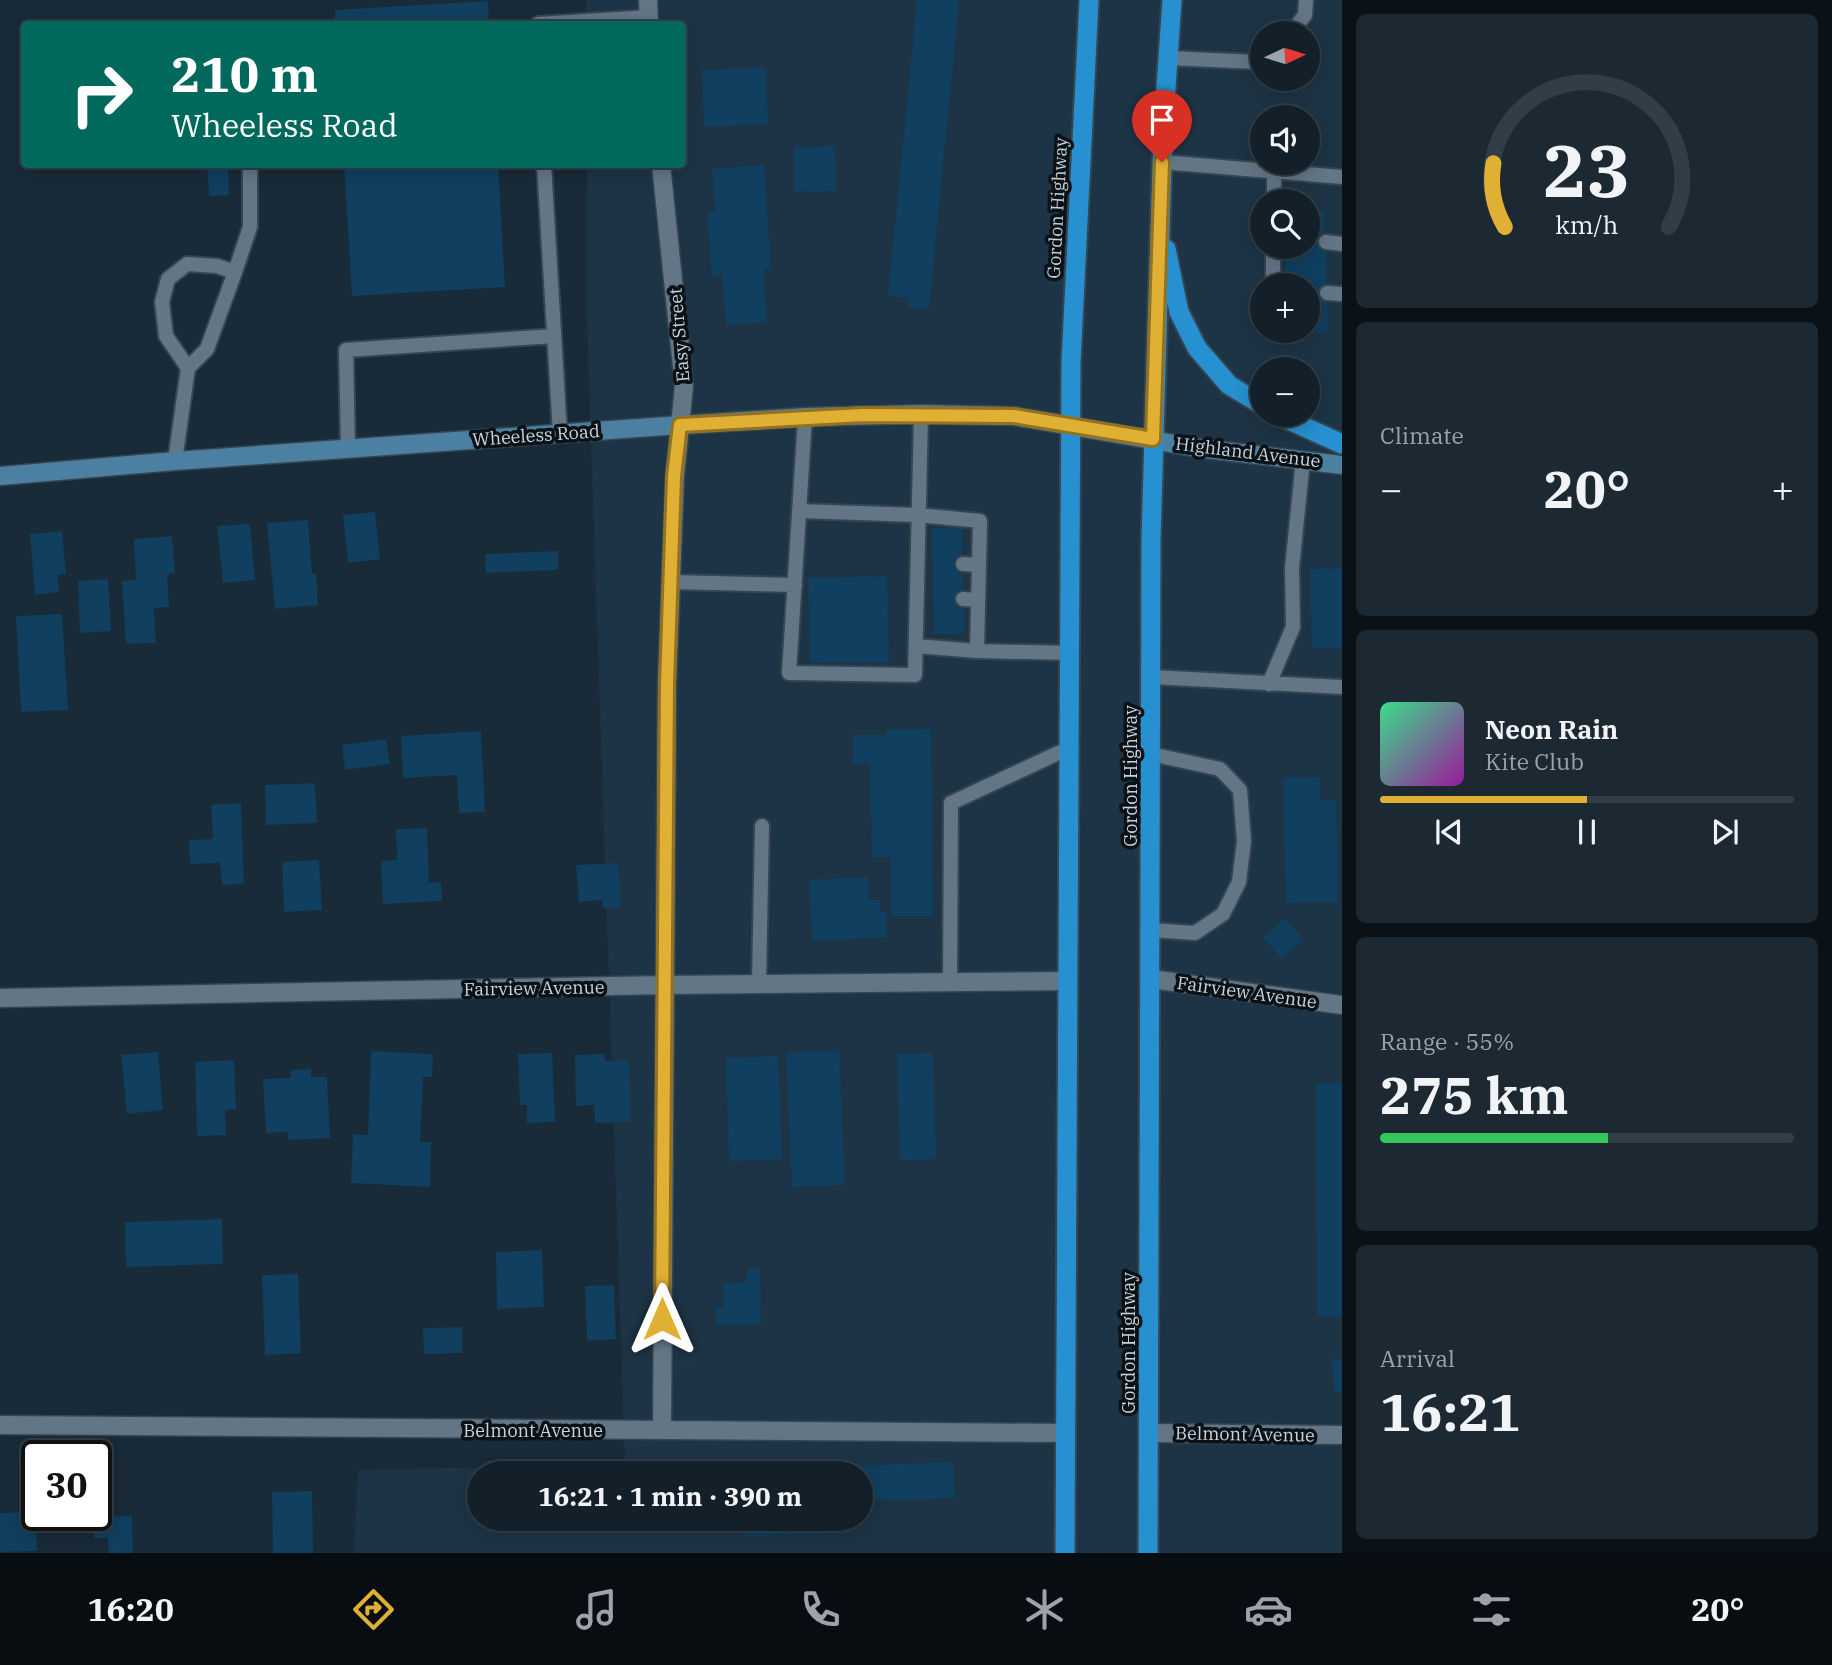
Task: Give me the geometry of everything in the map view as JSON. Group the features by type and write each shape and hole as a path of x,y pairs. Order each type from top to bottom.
{"highway":[{"name":"Gordon Highway","path":"1065,1553 1073,323 1089,0"},
{"name":"Gordon Highway","path":"1148,1553 1151,539 1162,162 1172,0"},
{"path":"1160,218 1179,312 1197,348 1229,385 1250,398"},
{"path":"1304,427 1342,444"}],"main road":[{"name":"Wheeless Road","path":"0,476 175,461 805,417 921,414 1014,416 1072,426"},
{"name":"Highland Avenue","path":"1072,426 1198,448 1342,464"}],"street":[{"name":"Easy Street","path":"661,168 684,386 674,476 667,684 662,1430"},
{"name":"Fairview Avenue","path":"1151,979 1342,1005"},
{"name":"Fairview Avenue","path":"0,998 664,985 1068,981"},
{"name":"Belmont Avenue","path":"0,1425 1066,1433"},
{"name":"Belmont Avenue","path":"1148,1433 1342,1435"}],"lane":[{"path":"1300,21 1305,15 1306,0"},
{"path":"571,21 649,14"},
{"path":"1168,58 1250,62"},
{"path":"1162,162 1250,168"},
{"path":"175,461 188,368 207,349 250,227 250,168"},
{"path":"544,168 560,434"},
{"path":"1320,175 1342,177"},
{"path":"1326,242 1342,244"},
{"path":"188,368 166,336 162,302 168,279 187,264 217,266 235,272"},
{"path":"1327,293 1342,294"},
{"path":"348,449 346,350 554,337"},
{"path":"805,417 789,673 915,675 917,598 925,561 918,515 921,414"},
{"path":"1269,684 1293,627 1292,568 1303,460"},
{"path":"799,511 918,515 980,521 979,565 971,600 977,651"},
{"path":"963,564 979,565"},
{"path":"671,582 795,585"},
{"path":"917,598 934,598"},
{"path":"916,646 977,651 1070,653"},
{"path":"1151,677 1342,687"},
{"path":"950,982 951,803 1069,748"},
{"path":"1151,754 1220,769 1240,790 1244,841 1239,882 1223,914 1195,933 1151,930"},
{"path":"759,984 762,826"}],"shaded area":[{"path":"586,0 1342,0 1342,1553 354,1553 358,1470 467,1468 467,1531 873,1531 873,1461 625,1461 587,320 587,168 686,168 686,21 586,21"}],"building":[{"path":"917,0 959,0 929,309 908,307 909,298 888,296"},
{"path":"488,1 489,21 335,21 335,10"},
{"path":"766,68 768,124 704,127 702,70"},
{"path":"835,146 836,191 794,192 794,147"},
{"path":"764,165 771,269 763,270 767,322 726,325 722,275 712,275 707,212 715,211 712,169"},
{"path":"207,168 228,168 229,195 209,196"},
{"path":"344,168 498,168 505,287 352,296"},
{"path":"1320,210 1325,210 1328,333 1320,333 1320,273 1285,273 1285,259 1320,259"},
{"path":"375,512 380,559 348,563 343,515"},
{"path":"308,520 312,574 316,573 318,605 275,609 267,523"},
{"path":"250,524 255,580 223,583 217,526"},
{"path":"932,528 962,528 964,634 934,634"},
{"path":"62,531 66,574 57,575 59,592 35,595 30,534"},
{"path":"172,536 175,573 167,574 169,607 154,608 156,643 126,644 122,581 136,580 134,539"},
{"path":"558,551 558,570 486,573 485,554"},
{"path":"1342,568 1342,648 1312,648 1310,569"},
{"path":"887,576 889,662 810,663 808,578"},
{"path":"108,579 111,631 80,633 78,581"},
{"path":"62,614 68,710 21,712 16,616"},
{"path":"931,729 933,916 891,916 891,857 872,857 870,764 853,765 853,735 886,735 886,730"},
{"path":"481,731 485,812 459,813 457,775 403,778 401,736"},
{"path":"386,739 390,764 345,770 342,745"},
{"path":"1320,777 1320,800 1336,800 1338,902 1286,903 1283,778"},
{"path":"315,783 317,823 266,825 265,785"},
{"path":"241,803 244,884 222,885 220,863 190,864 189,840 213,839 211,805"},
{"path":"427,828 429,883 441,882 442,901 383,904 381,861 397,860 396,829"},
{"path":"319,860 322,910 284,912 282,862"},
{"path":"618,863 621,907 603,908 602,900 579,902 576,865"},
{"path":"868,877 869,900 880,900 880,912 886,912 887,937 812,941 809,880"},
{"path":"1285,918 1303,939 1282,959 1263,938"},
{"path":"839,1050 845,1185 792,1187 786,1053"},
{"path":"371,1051 433,1054 432,1077 423,1077 420,1142 431,1142 430,1187 351,1183 353,1134 368,1135"},
{"path":"158,1052 163,1110 127,1114 121,1055"},
{"path":"552,1053 555,1122 527,1123 527,1105 520,1105 518,1054"},
{"path":"933,1053 936,1159 900,1160 897,1054"},
{"path":"605,1054 605,1061 629,1060 631,1122 595,1123 594,1105 576,1106 575,1055"},
{"path":"778,1056 782,1159 729,1161 726,1058"},
{"path":"234,1060 236,1109 225,1110 226,1135 197,1136 195,1062"},
{"path":"311,1069 311,1077 327,1077 330,1138 288,1140 288,1132 266,1133 263,1079 291,1078 291,1070"},
{"path":"1316,1083 1342,1083 1342,1317 1317,1317"},
{"path":"222,1219 223,1264 126,1267 125,1222"},
{"path":"542,1250 544,1307 497,1309 496,1252"},
{"path":"760,1268 761,1325 716,1325 715,1308 724,1308 723,1283 747,1282 747,1269"},
{"path":"298,1274 301,1353 265,1355 262,1275"},
{"path":"614,1285 616,1339 587,1341 585,1286"},
{"path":"462,1327 462,1353 424,1354 423,1328"},
{"path":"1332,1359 1342,1359 1342,1392 1334,1392"},
{"path":"953,1462 955,1498 873,1501 873,1465"},
{"path":"312,1491 313,1553 273,1553 272,1492"},
{"path":"21,1512 21,1531 36,1531 37,1551 0,1552 0,1513"},
{"path":"132,1516 133,1553 109,1553 108,1538 94,1538 94,1531 112,1531 112,1517"},
{"path":"746,1531 839,1531 839,1533 746,1537"}],"route":[{"path":"662,1319 667,684 674,476 680,425 863,415 1014,416 1153,439 1162,162"}]}
